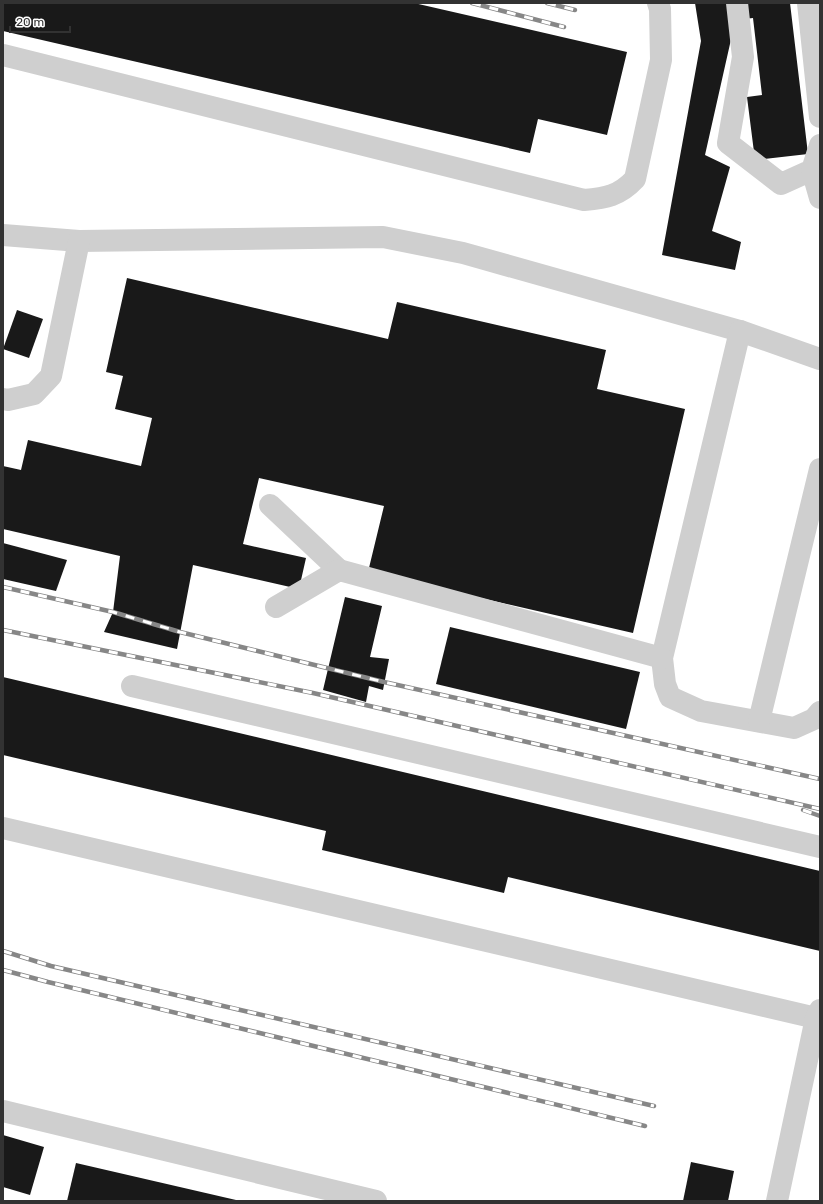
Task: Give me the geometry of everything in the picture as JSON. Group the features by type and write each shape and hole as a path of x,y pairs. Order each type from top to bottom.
{"lane":[{"path":"3,55 584,200 612,196 626,188 635,179 661,60 660,9 658,3"},
{"path":"737,3 743,57 728,143 781,184 812,170"},
{"path":"812,4 820,117"},
{"path":"820,145 812,170 820,198"},
{"path":"3,235 79,241 383,237 463,253 740,331 820,359"},
{"path":"3,399 8,400 34,394 51,376 79,241"},
{"path":"740,331 662,658 665,684 670,697 701,711 759,722 794,728 814,719 820,712"},
{"path":"759,722 820,469"},
{"path":"270,505 339,570 662,658"},
{"path":"276,607 339,570"},
{"path":"132,686 820,846"},
{"path":"3,828 819,1017 812,1082 777,1201"},
{"path":"3,1111 376,1201"}],"building":[{"path":"3,3 414,3 627,52 607,135 538,119 530,153 3,31"},
{"path":"695,3 728,3 732,35 705,155 730,167 712,231 741,242 735,270 662,255 701,41"},
{"path":"742,3 790,3 808,154 755,160 747,97 762,95 753,18 744,19"},
{"path":"127,278 388,339 397,302 606,350 597,389 685,409 633,633 368,572 384,506 259,478 243,544 306,558 299,589 193,565 177,649 104,632 113,612 120,556 3,529 3,466 21,470 28,440 141,466 152,418 115,409 123,376 106,372"},
{"path":"17,310 43,319 29,358 3,349"},
{"path":"3,543 67,560 56,591 3,579"},
{"path":"345,597 382,606 370,657 389,659 383,690 369,686 366,702 323,690"},
{"path":"450,627 640,672 626,729 436,684"},
{"path":"3,677 820,871 820,951 508,877 504,893 322,850 326,831 3,755"},
{"path":"3,1135 44,1147 30,1195 3,1187"},
{"path":"691,1162 734,1171 728,1201 683,1201"},
{"path":"76,1163 236,1200 236,1201 67,1201"}],"railway":[{"path":"472,3 564,27"},
{"path":"547,3 575,10"},
{"path":"3,587 113,612 180,632 384,682 820,779"},
{"path":"3,630 313,693 820,809"},
{"path":"803,810 820,816"},
{"path":"3,951 51,966 654,1106"},
{"path":"3,970 645,1126"}]}
